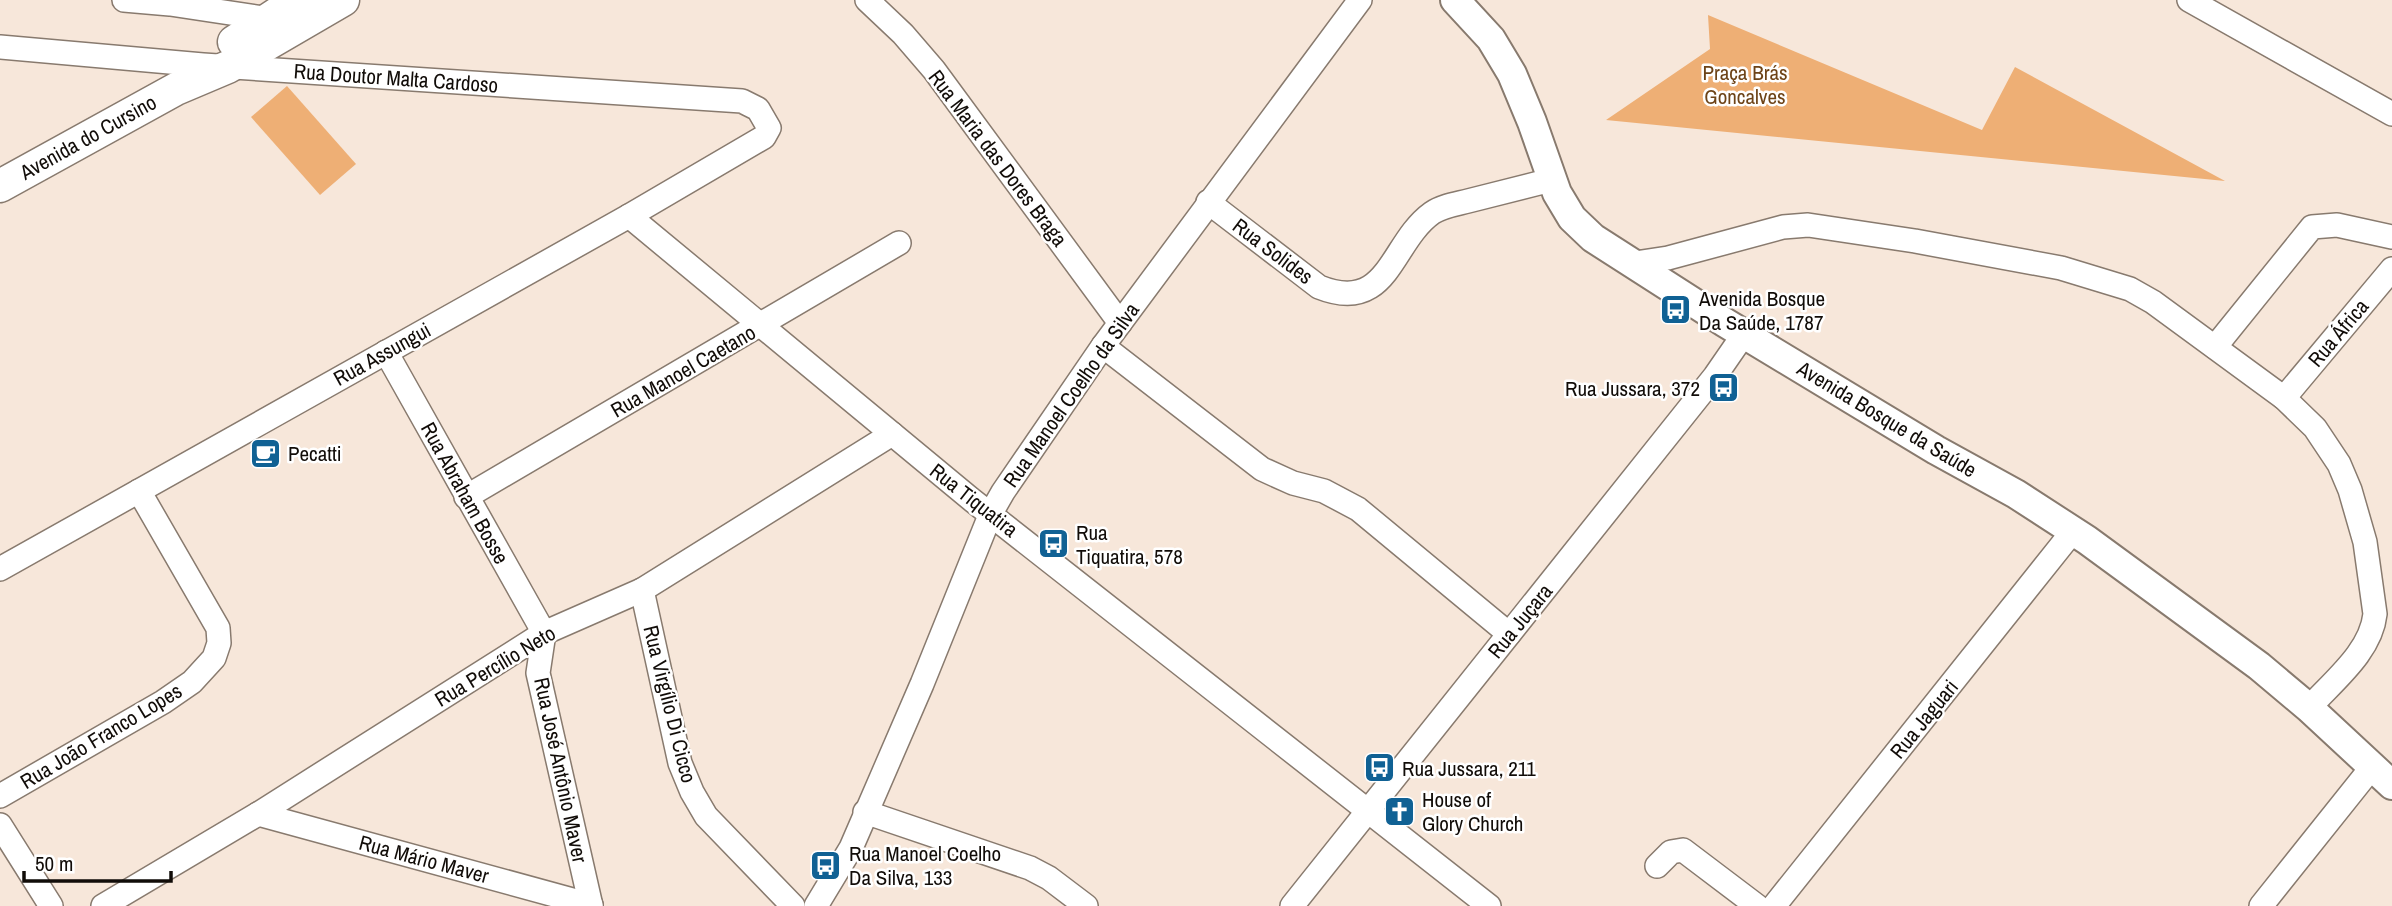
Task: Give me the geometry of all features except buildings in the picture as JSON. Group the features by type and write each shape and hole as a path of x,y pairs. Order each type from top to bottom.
{"main road":[{"name":"Avenida do Cursino","path":"0,186 216,66 288,15 342,0"}],"street":[{"path":"124,0 171,2 288,15"},
{"name":"Rua Maria das Dores Braga","path":"867,0 934,70 1120,323"},
{"name":"Rua Manoel Coelho da Silva","path":"816,906 851,848 922,684 991,513 1017,468 1208,202 1360,0"},
{"name":"Avenida Bosque da Saúde","path":"1455,0 1491,39 1512,74 1532,122 1551,180 1572,218 1593,238 1744,334 1936,450 2016,494 2070,536 2198,620 2309,708 2382,776"},
{"path":"2189,0 2392,114"},
{"name":"Rua Doutor Malta Cardoso","path":"0,47 216,66 742,100 758,109 766,119 769,128 764,137"},
{"name":"Rua Assungui","path":"0,569 629,216 764,137"},
{"name":"Rua Solides","path":"1208,202 1319,286 1332,292 1350,294 1360,292 1377,281 1433,212 1551,180"},
{"name":"Rua Tiquatira","path":"629,216 892,434 1489,906"},
{"path":"1635,264 1668,258 1783,227 1808,225 1915,241 2061,268 2107,281 2153,302 2284,398 2315,428 2339,464 2365,542 2375,614 2368,640 2309,708"},
{"path":"2215,347 2312,228 2337,225 2392,237"},
{"name":"Rua Manoel Caetano","path":"466,497 899,243"},
{"name":"Rua África","path":"2284,398 2392,268"},
{"name":"Rua Juçara","path":"1292,906 1715,376 1744,334"},
{"path":"1103,346 1262,469 1293,483 1324,491 1358,509 1509,634"},
{"name":"Rua Abraham Bosse","path":"386,352 544,633"},
{"name":"Rua Percílio Neto","path":"103,906 258,814 544,633 642,590 892,434"},
{"name":"Rua João Franco Lopes","path":"0,796 163,702 192,682 214,658 219,643 218,628 139,491"},
{"name":"Rua Jaguari","path":"1774,906 2070,536"},
{"name":"Rua Virgílio Di Cicco","path":"642,590 680,763 692,792 706,816 793,906"},
{"name":"Rua José Antônio Maver","path":"544,633 538,673 591,905"},
{"path":"2261,906 2382,776"},
{"path":"865,812 1030,868 1049,878 1086,906"},
{"name":"Rua Mário Maver","path":"258,814 591,905"},
{"path":"0,825 51,906"},
{"path":"1657,866 1671,852 1683,850 1757,906"}],"green space":[{"name":"Praça Brás Goncalves","path":"1708,15 1982,130 2015,67 2225,181 1606,120 1710,49"},
{"path":"287,86 356,164 320,195 251,117"}],"place":[{"name":"Avenida Bosque Da Saúde, 1787","path":"1676,310"},
{"name":"Rua Jussara, 372","path":"1723,388"},
{"name":"Pecatti","path":"265,453"},
{"name":"Rua Tiquatira, 578","path":"1053,544"},
{"name":"Rua Jussara, 211","path":"1379,768"},
{"name":"House of Glory Church","path":"1399,811"},
{"name":"Rua Manoel Coelho Da Silva, 133","path":"826,865"}]}
